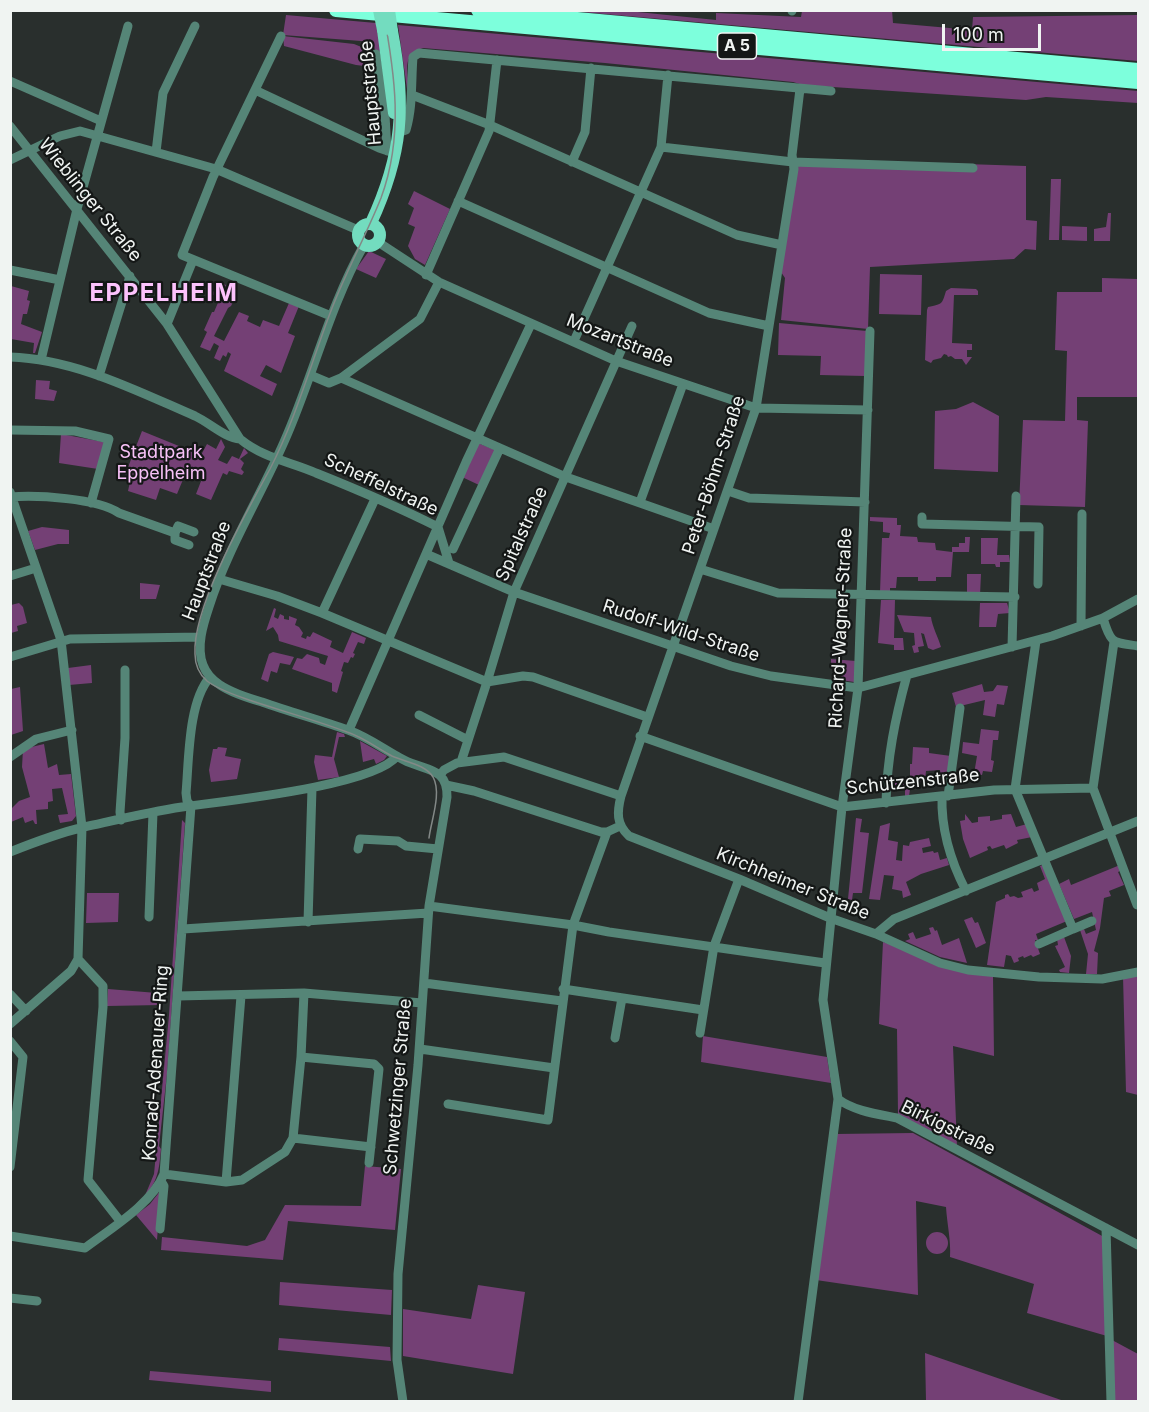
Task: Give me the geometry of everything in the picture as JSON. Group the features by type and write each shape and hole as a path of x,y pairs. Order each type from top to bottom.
{"highway":[{"name":"A 5","path":"336,10 1138,82"},
{"name":"A 5","path":"478,10 1138,70"}],"main road":[{"path":"379,10 388,30"},
{"path":"388,30 389,10"},
{"name":"Hauptstraße","path":"388,30 401,84 400,132 391,152"},
{"name":"Hauptstraße","path":"371,223 386,186 391,152 393,96 388,30"},
{"path":"371,223 380,231 378,242 371,246 364,245 358,239 358,230 365,224 371,223"}],"street":[{"path":"41,360 77,209 128,26"},
{"path":"156,152 163,93 195,26"},
{"path":"281,36 216,169 182,255 331,316"},
{"path":"400,132 406,130 412,95 413,57 419,53 831,91"},
{"path":"376,54 391,152"},
{"path":"426,275 490,125 497,60"},
{"path":"572,162 585,132 591,68"},
{"path":"574,341 660,147 668,75"},
{"path":"10,81 101,121"},
{"name":"Peter-Böhm-Straße","path":"620,826 617,812 640,736 756,408 794,169 800,89"},
{"path":"255,90 391,152"},
{"path":"412,95 490,125 737,235 782,245"},
{"name":"Wieblinger Straße","path":"10,126 167,324 240,439 276,459"},
{"path":"10,160 70,132 80,131 216,169 358,230"},
{"path":"660,147 793,162 973,168"},
{"path":"458,201 709,313 769,326"},
{"name":"Mozartstraße","path":"378,242 439,282 616,361 683,384 756,408 868,410"},
{"name":"Hauptstraße","path":"210,677 202,663 201,637 208,608 219,579 276,459 347,276 364,245"},
{"path":"167,324 194,260"},
{"path":"10,270 60,280"},
{"path":"99,376 130,276"},
{"path":"310,375 329,383 338,380 420,319 439,282"},
{"path":"349,730 477,438 531,324"},
{"name":"Spitalstraße","path":"460,762 488,682 514,592 632,326"},
{"name":"Richard-Wagner-Straße","path":"830,918 858,688 870,331"},
{"path":"10,357 41,360 99,376 205,421 233,438 240,439"},
{"path":"338,380 566,477 714,529"},
{"path":"640,502 683,384"},
{"path":"10,430 75,431 109,439 91,503"},
{"path":"453,549 500,448"},
{"name":"Scheffelstraße","path":"276,459 313,471 438,527 449,563"},
{"path":"728,491 749,498 865,502"},
{"path":"10,1024 71,971 78,959 82,828 61,640 11,496 52,497 91,503 175,533"},
{"path":"1012,647 1016,496"},
{"path":"322,613 375,499"},
{"path":"1082,514 1082,626"},
{"path":"922,517 922,524 1039,527 1038,584"},
{"path":"189,545 175,540 175,533 178,526 194,532"},
{"name":"Rudolf-Wild-Straße","path":"426,554 514,592 748,672 858,688 1036,641 1103,618 1138,599"},
{"path":"10,576 36,568"},
{"path":"700,568 772,592 862,596 1015,597"},
{"path":"219,579 277,596 322,613 488,682 523,676 532,677 647,717"},
{"path":"1103,618 1110,638 1114,642 1138,646"},
{"path":"10,657 61,640 201,637"},
{"path":"1036,641 1015,789 1073,929"},
{"path":"1114,642 1093,788 1138,904"},
{"path":"122,820 120,812 125,738 125,670"},
{"path":"886,803 886,770 906,675"},
{"path":"210,677 222,687 246,697 349,730 443,779 474,791 607,832 620,826"},
{"name":"Konrad-Adenauer-Ring","path":"11,1237 85,1248 145,1200 163,1178 183,929 191,806 187,801 186,793 193,718 199,693 210,677"},
{"path":"960,708 945,796 944,824 953,866 966,891"},
{"path":"419,715 468,740"},
{"path":"10,757 36,739 72,730"},
{"name":"Schützenstraße","path":"640,736 842,807 1015,789 1093,788"},
{"path":"10,852 51,836 82,828 191,806 312,788 380,768 397,756"},
{"path":"443,779 449,766 460,762 504,758 621,796"},
{"name":"Schwetzinger Straße","path":"403,1401 397,1360 398,1274 420,1048 429,909 447,797 443,779"},
{"path":"308,922 312,788"},
{"path":"149,917 153,813"},
{"path":"876,934 894,920 1138,821"},
{"name":"Kirchheimer Straße","path":"620,826 629,836 830,918 876,934 940,963 968,970 1039,977 1102,979 1138,972"},
{"path":"448,1104 548,1120 573,925 607,832"},
{"path":"358,849 360,839 398,841 406,846 438,849"},
{"path":"700,1033 714,946 739,879"},
{"path":"183,929 308,922 429,909 573,925 825,963"},
{"path":"798,1401 838,1099 823,1012 830,918"},
{"path":"1039,944 1092,921"},
{"path":"78,959 102,986 103,1007 88,1180 120,1221"},
{"path":"424,983 562,1001"},
{"path":"564,989 703,1010"},
{"path":"178,996 304,993 422,1003"},
{"path":"160,1229 163,1178 225,1182 242,1180 285,1152 293,1138 301,1057 304,993"},
{"path":"10,994 26,1011"},
{"path":"225,1182 241,996"},
{"path":"615,1038 622,998"},
{"path":"10,1041 23,1057 10,1167"},
{"path":"420,1048 554,1068"},
{"path":"301,1057 377,1065 379,1070 369,1163"},
{"name":"Birkigstraße","path":"838,1099 844,1104 897,1118 1138,1245"},
{"path":"293,1138 371,1147"},
{"path":"1106,1228 1111,1401"},
{"path":"10,1298 37,1301"}],"green space":[{"path":"892,10 893,23 972,30 973,17 1138,15 1138,61 570,11 628,11 716,20 716,13 801,17 802,11"},
{"path":"286,15 376,23 381,52 377,52 370,42 283,35"},
{"path":"398,25 1138,91 1138,103 1046,97 1026,100 803,85 793,82 605,63 423,48 411,55 407,64 409,89 407,89"},
{"path":"283,36 354,44 369,50 373,67 356,65 284,46"},
{"path":"936,163 1026,166 1026,220 1037,221 1036,250 1025,249 1014,259 870,267 868,329 781,320 785,278 781,272 796,165"},
{"path":"1051,179 1061,179 1059,240 1049,240"},
{"path":"414,191 450,209 425,265 415,259 408,246 415,227 408,224 414,208 408,204"},
{"path":"1108,213 1111,213 1110,241 1094,241 1094,229 1106,227"},
{"path":"1062,226 1087,227 1087,241 1062,240"},
{"path":"369,251 386,259 376,278 356,269"},
{"path":"880,274 922,275 921,315 879,314"},
{"path":"1102,278 1138,279 1138,397 1077,397 1077,420 1088,421 1085,507 1019,505 1023,420 1065,421 1067,351 1055,350 1057,292 1102,292"},
{"path":"218,282 226,285 224,289 231,292 229,298 234,300 214,336 224,341 239,312 249,316 247,321 260,327 263,320 279,326 289,303 299,306 288,333 295,336 281,373 266,365 260,376 277,384 272,396 224,371 231,354 228,352 226,357 223,355 220,361 214,358 219,346 214,343 210,351 200,347 207,332 204,330 220,298 211,294 211,291 216,292"},
{"path":"11,286 29,291 27,300 30,301 27,314 23,314 21,324 42,332 35,353 33,353 34,343 11,339"},
{"path":"951,288 978,291 978,295 954,295 952,343 972,344 972,350 967,350 967,357 972,357 966,365 962,359 955,359 944,354 931,363 925,360 928,307 941,303 946,291"},
{"path":"779,323 867,331 865,376 820,375 821,356 778,355"},
{"path":"36,380 50,381 49,389 57,391 54,401 35,399"},
{"path":"973,402 999,416 998,472 934,469 935,411 956,409"},
{"name":"Stadtpark Eppelheim","path":"142,431 201,455 207,444 216,449 221,439 225,447 218,460 227,464 232,456 239,459 244,448 248,453 240,459 244,463 241,469 244,472 242,475 229,471 227,475 223,473 211,500 196,494 203,476 187,470 177,494 160,488 156,500 128,491 131,477 125,475"},
{"path":"61,434 104,442 98,469 59,463"},
{"path":"478,443 495,450 479,485 462,477"},
{"path":"870,517 897,518 897,525 901,525 900,536 917,537 918,542 935,543 936,550 952,552 952,547 959,547 959,543 965,543 965,537 970,537 969,552 953,552 951,577 936,577 936,581 918,581 918,577 897,577 896,588 890,588 890,592 880,592 882,538 889,538 890,533 883,532 883,522 870,521"},
{"path":"42,527 69,530 69,544 58,544 35,550 28,531"},
{"path":"981,538 998,538 997,555 1009,555 1010,562 1000,562 1000,567 996,567 995,564 981,564"},
{"path":"967,574 981,574 980,595 967,594"},
{"path":"140,583 160,585 156,599 140,599"},
{"path":"881,600 895,600 894,638 903,638 904,650 894,650 894,645 878,643"},
{"path":"19,603 23,607 27,623 17,626 18,631 11,633 11,605"},
{"path":"980,603 1007,603 1010,613 998,614 996,627 979,627"},
{"path":"274,608 276,609 274,617 278,619 280,614 284,616 284,619 289,620 289,616 297,619 295,625 303,633 301,637 306,639 313,632 332,641 330,647 343,653 352,632 366,638 364,644 358,642 353,658 351,657 348,663 344,662 337,693 332,691 332,683 292,669 297,658 302,659 307,654 319,658 320,663 325,665 328,656 279,641 273,627 266,631"},
{"path":"897,615 931,617 941,647 933,650 928,648 924,634 921,633 924,646 918,647 919,652 914,653 912,646 915,645 914,633 904,632"},
{"path":"273,652 294,657 290,665 280,663 277,673 271,671 268,682 261,679 269,654"},
{"path":"831,659 856,661 854,682 841,680 842,668 831,666"},
{"path":"91,665 92,683 69,685 68,668"},
{"path":"982,684 984,692 993,691 997,685 1008,686 1004,705 997,704 995,717 983,715 985,700 956,707 952,693"},
{"path":"20,687 23,731 11,735 11,689"},
{"path":"981,729 999,731 998,740 993,740 992,772 983,771 982,775 974,774 977,756 962,753 963,742 979,744"},
{"path":"337,732 344,734 345,737 339,737 334,759 339,777 318,780 314,762 315,755 332,757"},
{"path":"360,741 387,756 376,764 374,759 363,762"},
{"path":"44,744 48,768 57,764 59,775 71,774 76,816 72,821 60,823 58,815 68,814 62,788 52,789 53,801 48,802 48,809 36,810 37,824 33,820 25,823 23,817 11,822 11,809 19,801 30,797 22,767 23,749"},
{"path":"913,747 929,748 929,753 951,756 947,778 941,778 940,770 926,771 925,781 911,783 909,796 905,797 905,785 895,785 895,782 910,782"},
{"path":"227,748 225,756 241,759 237,779 211,782 209,770 213,749"},
{"path":"965,814 972,823 978,822 978,817 990,816 990,821 1002,819 1002,815 1011,814 1016,827 1027,824 1032,837 1017,840 1018,843 1006,849 1004,845 992,849 990,846 987,847 988,850 970,858 963,839 960,821 965,820"},
{"path":"856,818 862,819 860,832 869,833 862,893 853,893 852,900 848,899"},
{"path":"182,820 185,823 167,1074 159,1146 161,1149 155,1180 144,1198 154,1174 169,1015"},
{"path":"890,823 888,840 898,842 896,860 902,861 903,845 909,846 910,842 929,838 931,846 922,848 923,853 938,852 940,860 947,858 949,865 921,874 906,882 911,895 903,898 902,891 892,889 894,876 884,875 880,900 869,899 880,826"},
{"path":"1043,865 1067,921 1036,934 1038,940 1035,940 1040,954 1033,957 1031,955 1024,958 1023,956 1014,963 1011,956 1006,955 1004,967 987,965 996,902 1008,894 1010,897 1018,898 1023,897 1021,892 1032,888 1034,892 1039,890 1037,883 1045,879 1040,866"},
{"path":"1120,865 1122,870 1118,872 1124,885 1109,891 1111,896 1104,898 1094,951 1098,953 1097,974 1086,974 1088,954 1080,930 1084,929 1086,934 1096,930 1092,912 1074,919 1059,884 1069,879 1071,885"},
{"path":"87,893 119,893 118,922 86,923"},
{"path":"972,917 975,923 978,922 986,943 976,948 964,920"},
{"path":"933,927 935,931 937,930 942,945 959,938 967,963 940,957 905,941 910,939 908,934 913,932 916,939 931,934 929,928"},
{"path":"1064,937 1071,956 1069,973 1060,972 1059,970 1065,967 1055,946 1058,945 1057,939"},
{"path":"883,942 993,976 994,1056 953,1046 957,1147 898,1114 897,1029 879,1024"},
{"path":"1138,973 1138,1095 1126,1092 1123,976"},
{"path":"108,989 157,993 163,991 161,1005 107,1006"},
{"path":"703,1036 827,1057 831,1083 701,1062"},
{"path":"913,1133 1104,1237 1107,1336 1027,1313 1034,1284 950,1257 946,1207 916,1201 918,1295 816,1280 835,1134"},
{"path":"365,1166 401,1169 395,1230 288,1221 283,1260 161,1250 162,1237 247,1246 265,1240 285,1205 361,1206"},
{"path":"161,1190 157,1240 136,1215 150,1204"},
{"path":"937,1232 945,1235 948,1243 945,1251 937,1254 929,1251 926,1243 929,1235"},
{"path":"280,1282 392,1290 391,1315 279,1305"},
{"path":"478,1285 525,1292 513,1374 403,1356 403,1309 471,1319"},
{"path":"279,1338 390,1347 391,1361 278,1350"},
{"path":"1112,1340 1138,1354 1138,1401 1114,1401"},
{"path":"925,1353 1064,1401 926,1401"},
{"path":"150,1371 271,1381 271,1392 149,1380"}],"tram line":[{"path":"383,10 394,81 395,105 393,151 388,175 375,213 335,301 287,432 211,586 196,635 195,658 204,678 222,690 353,734 392,756 425,769 433,777 436,791 429,838"}],"district":[{"name":"EPPELHEIM","path":"164,294"}]}
